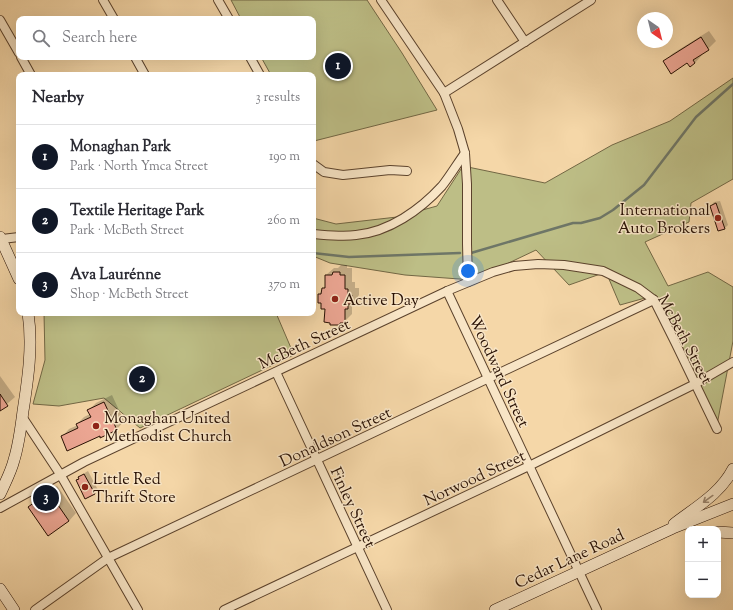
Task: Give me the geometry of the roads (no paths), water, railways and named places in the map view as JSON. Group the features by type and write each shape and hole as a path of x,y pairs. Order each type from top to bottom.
{"main road":[{"path":"1,238 16,272"},
{"path":"0,494 9,476 14,460 22,418 29,362 30,338 28,316"},
{"name":"Cedar Lane Road","path":"657,536 714,494 727,480 733,469"},
{"name":"Cedar Lane Road","path":"495,610 673,528 733,504"},
{"path":"673,528 685,530"},
{"path":"721,532 733,533"},
{"path":"0,589 14,610"}],"street":[{"path":"103,0 112,16"},
{"path":"218,0 227,16"},
{"path":"381,0 444,93 458,129 465,153 467,184 468,282"},
{"path":"498,0 525,42"},
{"path":"444,93 591,0"},
{"path":"0,20 16,48"},
{"path":"23,60 30,72"},
{"path":"136,60 142,72"},
{"path":"252,60 258,72"},
{"path":"316,234 332,236 355,235 373,232 396,223 425,202 440,187 465,153"},
{"path":"316,166 324,172 343,175 390,170 407,172"},
{"path":"1,238 16,237"},
{"name":"McBeth Street","path":"0,508 60,474 447,291 493,272 514,266 538,264 564,265 603,272 638,288 654,300 716,429"},
{"name":"Woodward Street","path":"447,291 597,610"},
{"name":"Donaldson Street","path":"35,610 108,558 654,300"},
{"name":"Norwood Street","path":"224,610 529,466 695,384 733,362"},
{"name":"Finley Street","path":"276,372 387,610"},
{"path":"22,418 60,474 138,610"}],"waterway":[{"path":"471,253 573,223 581,223 600,218 613,210 644,185 696,117 733,84"},
{"path":"316,253 349,257 460,253"}],"place":[{"name":"Monaghan Park","path":"338,66"},
{"name":"International Auto Brokers","path":"718,218"},
{"name":"Active Day","path":"335,299"},
{"name":"Textile Heritage Park","path":"142,379"},
{"name":"Monaghan United Methodist Church","path":"96,426"},
{"name":"Little Red Thrift Store","path":"85,487"},
{"name":"Ava Laurénne","path":"46,498"}]}
